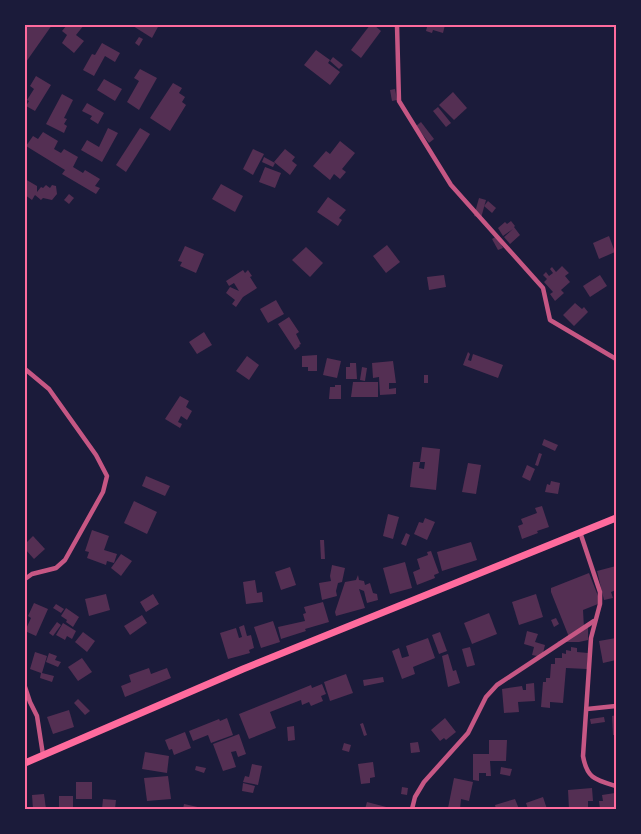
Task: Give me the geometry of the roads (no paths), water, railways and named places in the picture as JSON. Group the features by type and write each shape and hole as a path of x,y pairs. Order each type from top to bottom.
{"main road":[{"path":"25,763 242,669 616,518"}],"street":[{"path":"397,25 399,101 451,185 543,288 550,320 616,359"},
{"path":"25,369 49,389 96,455 107,476 103,492 65,560 56,568 32,574 25,579"},
{"path":"580,532 600,592 600,604 591,638 583,756 585,768 589,775 616,786"},
{"path":"412,809 414,797 424,782 468,733 486,697 497,685 594,622"},
{"path":"25,687 37,716 43,755"},
{"path":"587,709 616,706"}]}
